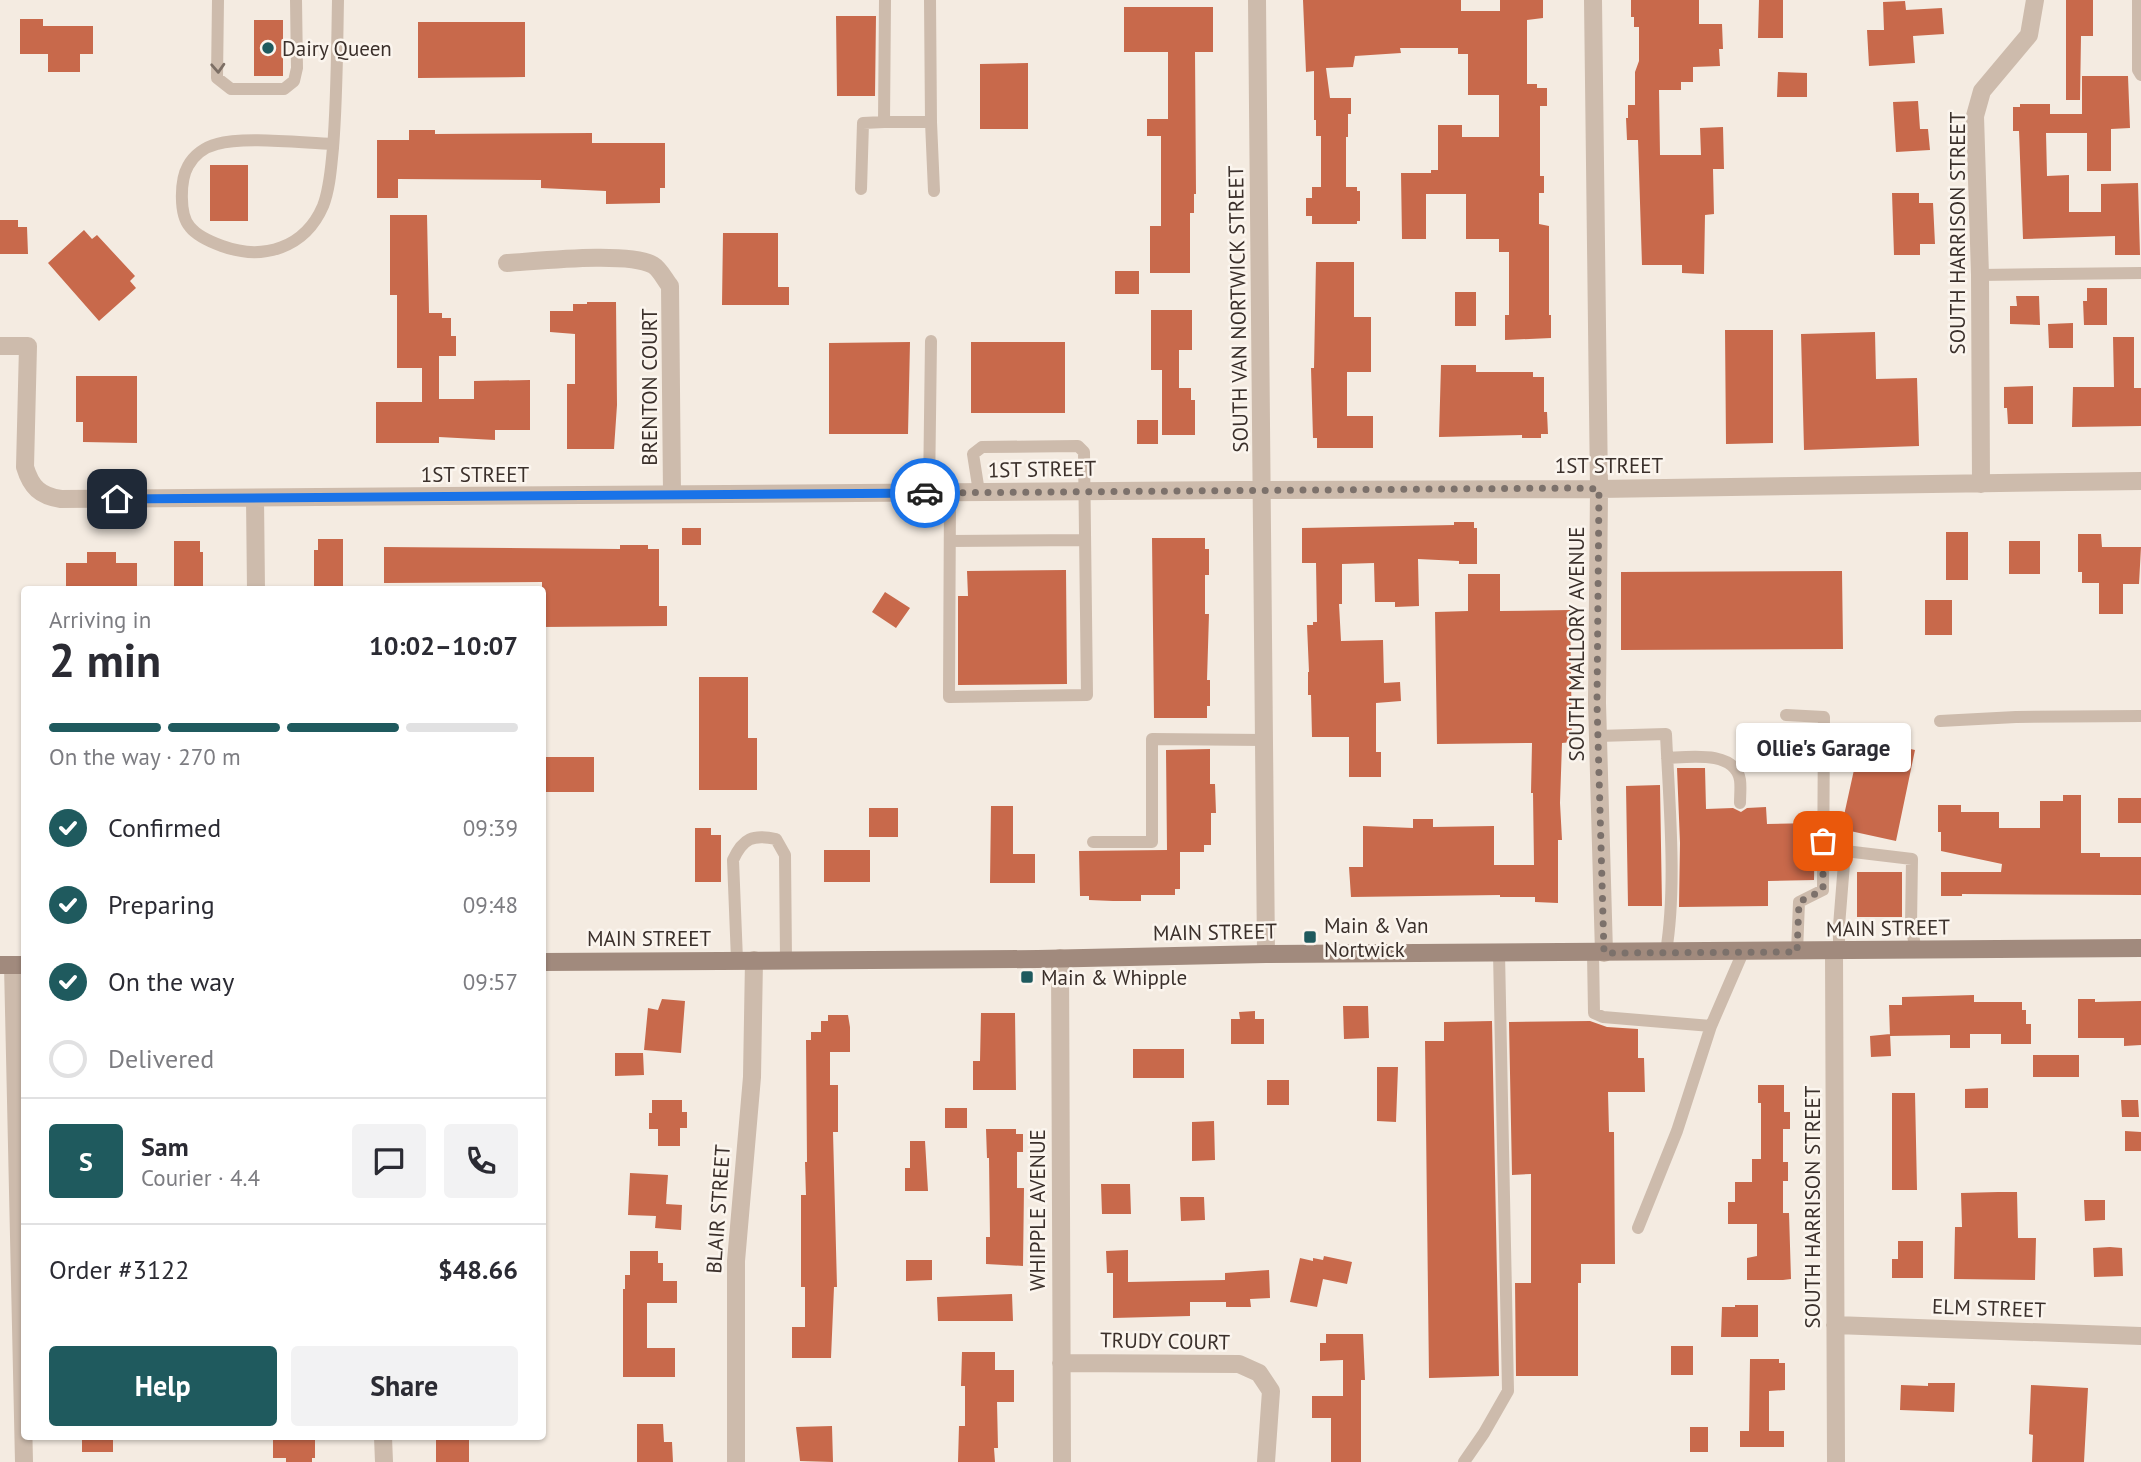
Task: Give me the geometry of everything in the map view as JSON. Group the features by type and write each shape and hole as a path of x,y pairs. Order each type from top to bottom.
{"main road":[{"name":"MAIN STREET","path":"546,962 2141,948"}],"street":[{"name":"SOUTH VAN NORTWICK STREET","path":"1258,0 1266,954"},
{"name":"SOUTH MALLORY AVENUE","path":"1593,0 1599,489 1598,953"},
{"name":"SOUTH HARRISON STREET","path":"1980,484 1980,275 1975,116 1982,91 2029,35 2035,0"},
{"name":"BRENTON COURT","path":"507,263 604,258 640,261 655,266 670,286 672,494"},
{"name":"1ST STREET","path":"0,346 28,346 25,467 29,481 40,494 61,499 1599,489 2141,481"},
{"path":"255,498 256,586"},
{"name":"SOUTH HARRISON STREET","path":"1836,952 1836,1462"},
{"name":"WHIPPLE AVENUE","path":"1060,958 1062,1462"},
{"name":"BLAIR STREET","path":"736,1462 736,1261 752,1077 746,960"},
{"path":"13,965 21,1326"},
{"name":"ELM STREET","path":"1835,1325 2141,1336"},
{"name":"TRUDY COURT","path":"1061,1363 1239,1364 1259,1373 1271,1391 1266,1462"},
{"path":"24,1440 24,1462"},
{"path":"383,1440 384,1462"}],"lane":[{"path":"218,0 217,78 230,89 284,89 294,81 297,68 296,0"},
{"path":"333,144 230,142 205,148 196,155 186,171 183,199 186,221 200,236 234,250 255,253 287,246 314,222 324,203 330,178 333,144 336,106 338,0"},
{"path":"884,122 885,0"},
{"path":"930,0 930,122 934,191"},
{"path":"2138,0 2138,70 2141,75"},
{"path":"862,189 863,123 930,122"},
{"path":"1980,275 2141,273"},
{"path":"929,493 930,341"},
{"path":"950,493 949,697 1087,695 1084,452 1078,446 982,447 973,454 979,492"},
{"path":"950,541 1085,540"},
{"path":"1786,715 1824,717 1823,890 1799,902 1797,952"},
{"path":"1940,722 2016,717 2141,716"},
{"path":"1598,736 1667,734 1671,892 1666,952"},
{"path":"1093,842 1152,842 1152,739 1264,740"},
{"path":"1667,758 1715,757 1728,763 1740,778 1740,803"},
{"path":"746,960 733,860 737,850 748,839 761,835 776,839 785,855 786,960"},
{"path":"1836,952 1845,851 1912,859 1911,925 1916,951"},
{"path":"1638,1228 1677,1131 1711,1026 1743,952"},
{"path":"1464,1462 1508,1391 1499,953"},
{"path":"1598,953 1594,1013 1604,1017 1711,1026"}],"building":[{"path":"1303,0 1461,0 1461,11 1500,11 1500,0 1543,0 1543,18 1527,20 1527,84 1547,88 1547,106 1540,106 1540,176 1544,176 1544,193 1539,193 1539,224 1549,226 1551,338 1505,340 1505,315 1509,315 1509,252 1499,252 1499,239 1466,239 1466,194 1426,194 1426,239 1402,239 1401,173 1431,173 1431,170 1438,170 1438,125 1462,125 1462,137 1499,137 1499,95 1468,95 1468,54 1458,54 1458,48 1400,48 1401,53 1355,56 1353,67 1326,68 1330,98 1351,98 1346,137 1346,187 1357,187 1357,191 1360,191 1360,221 1357,221 1357,224 1312,224 1312,216 1306,216 1306,198 1312,198 1312,187 1321,187 1321,136 1316,136 1314,120 1314,71 1306,72"},
{"path":"1631,0 1699,0 1699,24 1722,24 1723,49 1719,49 1720,66 1693,67 1693,82 1681,82 1681,90 1659,90 1660,155 1701,155 1700,128 1723,127 1724,169 1713,169 1714,214 1705,215 1704,274 1682,273 1682,265 1642,265 1638,140 1627,140 1626,118 1628,105 1635,105 1635,72 1639,61 1639,27 1634,27 1634,17 1631,17"},
{"path":"1759,0 1783,0 1783,38 1758,38"},
{"path":"2066,0 2093,0 2093,36 2081,36 2080,100 2066,100"},
{"path":"1905,1 1906,10 1942,8 1944,34 1913,36 1915,63 1869,66 1867,30 1884,30 1883,2"},
{"path":"1124,7 1213,7 1213,52 1195,52 1196,194 1194,213 1190,213 1190,273 1150,273 1150,226 1161,226 1161,136 1147,136 1147,119 1168,119 1168,52 1124,52"},
{"path":"836,16 876,16 875,96 837,96"},
{"path":"20,19 43,19 43,26 93,26 93,54 80,54 80,72 48,72 48,54 20,54"},
{"name":"Dairy Queen","path":"254,20 283,20 283,76 254,76"},
{"path":"418,22 525,22 525,77 418,78"},
{"path":"1028,63 1028,129 980,129 980,64"},
{"path":"1778,72 1807,73 1807,97 1777,97"},
{"path":"2082,76 2128,76 2130,128 2111,129 2111,171 2087,171 2087,133 2046,133 2047,176 2069,175 2069,212 2101,212 2101,184 2138,183 2140,255 2115,255 2115,236 2023,239 2019,131 2013,131 2013,107 2020,107 2020,104 2050,104 2050,114 2082,114"},
{"path":"1918,101 1920,129 1928,129 1930,150 1896,152 1893,102"},
{"path":"409,130 435,130 435,134 592,133 592,143 665,143 665,188 660,188 660,203 606,204 606,191 541,188 541,180 398,179 398,198 377,198 377,140 409,140"},
{"path":"210,165 248,165 248,221 210,221"},
{"path":"1892,193 1919,193 1919,203 1933,203 1935,244 1920,244 1920,255 1894,255"},
{"path":"390,215 427,215 429,313 442,313 442,318 451,318 451,336 456,336 456,356 439,356 439,399 474,399 474,381 530,380 530,430 495,430 495,440 439,437 439,443 376,443 376,402 422,402 422,368 397,368 397,295 390,295"},
{"path":"0,220 18,220 18,227 27,227 28,254 0,254"},
{"path":"84,230 92,239 97,235 135,276 130,281 136,288 99,321 48,263"},
{"path":"723,233 778,233 778,287 789,287 789,305 722,305"},
{"path":"1316,262 1354,262 1354,317 1371,317 1371,372 1347,372 1347,416 1373,416 1373,448 1317,448 1317,438 1313,438 1311,368 1314,368"},
{"path":"1115,271 1139,271 1139,294 1115,294"},
{"path":"2087,288 2107,288 2107,325 2084,325 2083,301 2087,301"},
{"path":"1455,292 1476,292 1476,326 1455,326"},
{"path":"2016,296 2039,296 2040,325 2010,324 2010,306 2017,306"},
{"path":"616,302 617,405 614,449 567,449 567,384 575,384 575,334 550,332 550,311 573,311 573,304"},
{"path":"1151,310 1192,310 1192,350 1179,350 1179,388 1191,388 1191,400 1195,400 1195,435 1162,435 1162,370 1151,370"},
{"path":"2073,323 2073,348 2049,348 2048,324"},
{"path":"1725,330 1773,330 1773,443 1726,444"},
{"path":"1875,332 1876,379 1917,378 1919,446 1804,450 1801,334"},
{"path":"2113,337 2134,337 2134,388 2141,388 2141,426 2072,427 2073,387 2114,387"},
{"path":"910,342 908,434 829,434 829,343"},
{"path":"971,342 1065,342 1065,413 971,413"},
{"path":"1441,365 1476,365 1476,372 1533,372 1533,377 1544,377 1544,412 1547,412 1548,434 1541,434 1541,438 1522,438 1522,435 1439,437"},
{"path":"76,376 137,376 137,443 83,442 83,422 76,422"},
{"path":"2033,386 2033,424 2008,424 2007,408 2004,408 2004,387"},
{"path":"1137,420 1158,420 1158,444 1137,444"},
{"path":"1454,522 1474,522 1474,528 1477,528 1477,564 1418,559 1419,606 1395,607 1395,602 1375,602 1374,563 1342,564 1342,604 1339,604 1341,641 1383,640 1384,683 1400,682 1401,701 1376,703 1376,752 1381,752 1381,777 1349,777 1349,737 1312,737 1311,695 1308,695 1307,625 1317,622 1316,563 1302,563 1302,528 1454,525"},
{"path":"682,528 701,528 701,545 682,545"},
{"path":"1946,532 1968,532 1968,580 1946,580"},
{"path":"2078,534 2101,534 2102,547 2141,547 2139,584 2123,584 2123,614 2099,614 2099,583 2082,583 2082,572 2078,572"},
{"path":"1152,538 1205,538 1205,549 1209,549 1209,575 1205,575 1205,614 1209,614 1207,680 1210,680 1207,718 1154,718"},
{"path":"318,539 343,539 343,586 314,586 314,550 318,550"},
{"path":"174,541 200,541 200,552 203,552 203,586 174,586"},
{"path":"2009,541 2040,541 2040,574 2009,574"},
{"path":"620,545 648,545 648,549 659,549 659,606 667,606 667,626 546,627 546,586 542,586 542,582 384,583 384,547 620,549"},
{"path":"87,552 116,552 116,563 137,563 137,586 66,586 66,563 87,563"},
{"path":"1066,570 1067,684 958,685 958,596 968,596 967,571"},
{"path":"1842,571 1843,649 1621,650 1621,572"},
{"path":"1468,574 1500,574 1500,611 1570,610 1572,742 1562,743 1562,840 1558,840 1558,903 1535,902 1535,897 1500,895 1351,897 1349,867 1363,867 1363,826 1413,828 1413,819 1433,819 1433,827 1494,826 1494,865 1534,865 1532,743 1437,744 1435,612 1468,611"},
{"path":"885,592 910,608 896,628 872,612"},
{"path":"1925,600 1952,600 1952,635 1925,635"},
{"path":"699,677 748,677 748,738 757,738 757,790 699,790"},
{"path":"1861,738 1915,750 1896,841 1841,829"},
{"path":"1210,749 1210,784 1215,784 1216,813 1211,813 1211,845 1204,845 1204,852 1180,852 1180,889 1175,889 1175,895 1141,895 1141,901 1089,900 1089,896 1080,896 1079,851 1167,850 1166,750"},
{"path":"546,757 594,757 594,792 546,792"},
{"path":"1677,768 1705,768 1706,809 1733,808 1741,812 1747,808 1766,807 1767,824 1815,823 1814,880 1768,881 1768,906 1679,907"},
{"path":"1660,785 1662,906 1628,906 1626,786"},
{"path":"2063,795 2081,795 2081,853 2100,853 2100,857 2141,857 2141,895 1941,896 1941,872 2001,872 2002,864 1941,851 1938,805 1961,805 1961,812 1999,812 1999,828 2040,828 2040,801 2063,801"},
{"path":"2118,798 2141,798 2141,823 2118,823"},
{"path":"991,806 1013,806 1013,854 1035,854 1035,883 990,883"},
{"path":"869,808 898,808 898,837 869,837"},
{"path":"695,828 711,828 711,835 721,835 721,882 695,882"},
{"path":"824,850 870,850 870,882 824,882"},
{"path":"1857,872 1902,872 1902,917 1857,917"},
{"path":"1974,995 1974,1002 2022,1002 2022,1010 2026,1010 2026,1024 2031,1024 2031,1044 2001,1044 2001,1034 1970,1034 1970,1048 1950,1048 1950,1035 1890,1036 1889,1005 1902,1005 1902,997"},
{"path":"662,999 685,1001 681,1053 644,1050 648,1008 658,1010"},
{"path":"2078,999 2095,999 2095,1002 2141,1001 2141,1045 2124,1046 2124,1038 2078,1038"},
{"path":"1343,1006 1368,1006 1369,1038 1344,1039"},
{"path":"1255,1011 1255,1019 1264,1019 1264,1044 1231,1044 1231,1019 1240,1019 1239,1012"},
{"path":"981,1013 1015,1013 1016,1090 973,1090 973,1061 980,1061"},
{"path":"828,1015 848,1015 850,1027 850,1052 830,1052 830,1085 838,1085 838,1132 833,1132 837,1287 834,1287 831,1358 792,1358 792,1327 805,1327 805,1287 801,1287 801,1195 806,1195 806,1040 811,1040 811,1032 821,1032 821,1021 828,1021"},
{"path":"1492,1021 1499,1376 1429,1378 1425,1041 1444,1041 1444,1022"},
{"path":"1590,1021 1607,1027 1638,1029 1638,1058 1644,1058 1645,1092 1608,1092 1609,1132 1614,1132 1615,1264 1581,1264 1581,1283 1578,1283 1578,1376 1516,1376 1515,1283 1531,1283 1531,1174 1512,1175 1509,1022"},
{"path":"1890,1034 1891,1056 1871,1057 1870,1036"},
{"path":"1133,1049 1184,1049 1184,1078 1133,1078"},
{"path":"615,1053 643,1053 644,1075 615,1076"},
{"path":"2033,1055 2079,1055 2079,1077 2033,1077"},
{"path":"1377,1067 1398,1067 1396,1122 1377,1121"},
{"path":"1267,1080 1289,1080 1289,1105 1267,1105"},
{"path":"1758,1085 1784,1085 1784,1112 1790,1112 1790,1129 1783,1129 1783,1162 1788,1162 1788,1181 1783,1181 1783,1213 1789,1213 1791,1279 1747,1280 1747,1258 1757,1256 1757,1224 1728,1224 1728,1202 1735,1202 1735,1182 1752,1182 1752,1159 1761,1159 1761,1103 1758,1103"},
{"path":"1988,1088 1988,1108 1965,1108 1965,1089"},
{"path":"1892,1093 1915,1093 1917,1190 1892,1190"},
{"path":"652,1100 682,1100 682,1112 687,1112 687,1128 680,1128 680,1146 658,1146 658,1129 649,1129"},
{"path":"2121,1100 2138,1100 2139,1117 2122,1117"},
{"path":"945,1108 967,1108 967,1128 945,1128"},
{"path":"1214,1121 1215,1160 1192,1161 1192,1122"},
{"path":"986,1129 1016,1129 1016,1134 1023,1134 1023,1152 1017,1152 1017,1188 1024,1188 1023,1266 986,1264 986,1237 990,1237"},
{"path":"2125,1131 2141,1132 2141,1151 2125,1151"},
{"path":"910,1141 925,1141 928,1191 905,1191 905,1168 910,1168"},
{"path":"630,1173 668,1175 666,1204 682,1205 681,1230 655,1228 656,1216 628,1215"},
{"path":"1101,1184 1130,1184 1131,1214 1102,1214"},
{"path":"2017,1192 2018,1238 2036,1238 2035,1280 1954,1279 1955,1227 1962,1227 1961,1193"},
{"path":"1180,1197 1204,1197 1205,1220 1181,1221"},
{"path":"2084,1200 2105,1200 2105,1220 2085,1221"},
{"path":"1898,1241 1923,1241 1923,1278 1892,1278 1892,1259 1898,1259"},
{"path":"2093,1248 2122,1248 2123,1276 2094,1277"},
{"path":"1128,1250 1128,1282 1225,1280 1225,1273 1269,1270 1270,1298 1250,1299 1251,1307 1226,1307 1226,1302 1190,1302 1190,1316 1113,1318 1113,1273 1107,1273 1106,1251"},
{"path":"630,1251 658,1251 658,1263 663,1263 663,1281 677,1281 677,1303 647,1303 647,1348 675,1348 675,1377 623,1377 623,1289 625,1275 630,1275"},
{"path":"1324,1256 1352,1262 1347,1284 1323,1279 1317,1307 1290,1302 1300,1258 1313,1261 1313,1258 1323,1260"},
{"path":"906,1260 932,1260 932,1280 906,1281"},
{"path":"1012,1294 1013,1321 938,1321 937,1297"},
{"path":"1758,1305 1758,1337 1721,1337 1722,1307"},
{"path":"1326,1334 1363,1334 1365,1380 1361,1380 1361,1462 1331,1462 1331,1418 1312,1418 1312,1396 1343,1396 1343,1360 1320,1361 1320,1343 1326,1343"},
{"path":"1671,1346 1693,1346 1693,1375 1671,1375"},
{"path":"962,1352 995,1352 995,1370 1014,1370 1014,1402 997,1402 998,1448 994,1448 995,1462 958,1462 959,1426 965,1426 965,1386 961,1386"},
{"path":"1750,1359 1779,1359 1779,1363 1785,1363 1785,1390 1769,1391 1769,1431 1784,1431 1784,1447 1740,1447 1740,1431 1749,1431"},
{"path":"1928,1383 1955,1383 1954,1412 1900,1410 1901,1385 1928,1386"},
{"path":"2031,1385 2088,1388 2084,1462 2032,1462 2033,1435 2029,1434"},
{"path":"637,1424 663,1424 664,1442 672,1442 673,1462 637,1462"},
{"path":"832,1426 833,1462 800,1461 796,1427"},
{"path":"1690,1427 1708,1427 1708,1452 1690,1452"},
{"path":"82,1440 113,1440 113,1452 82,1452"},
{"path":"273,1440 315,1440 315,1458 312,1458 312,1462 286,1462 286,1458 273,1458"},
{"path":"436,1440 469,1440 469,1462 436,1462"}],"way so far":[{"path":"925,493 1599,489 1597,703 1604,953 1797,952 1799,902 1823,890 1823,841"}],"place":[{"name":"Dairy Queen","path":"268,48"},
{"name":"Ollie's Garage","path":"1823,841"},
{"name":"Main & Van Nortwick","path":"1310,937"},
{"name":"Main & Whipple","path":"1027,977"}],"route":[{"path":"117,499 925,493"}]}
